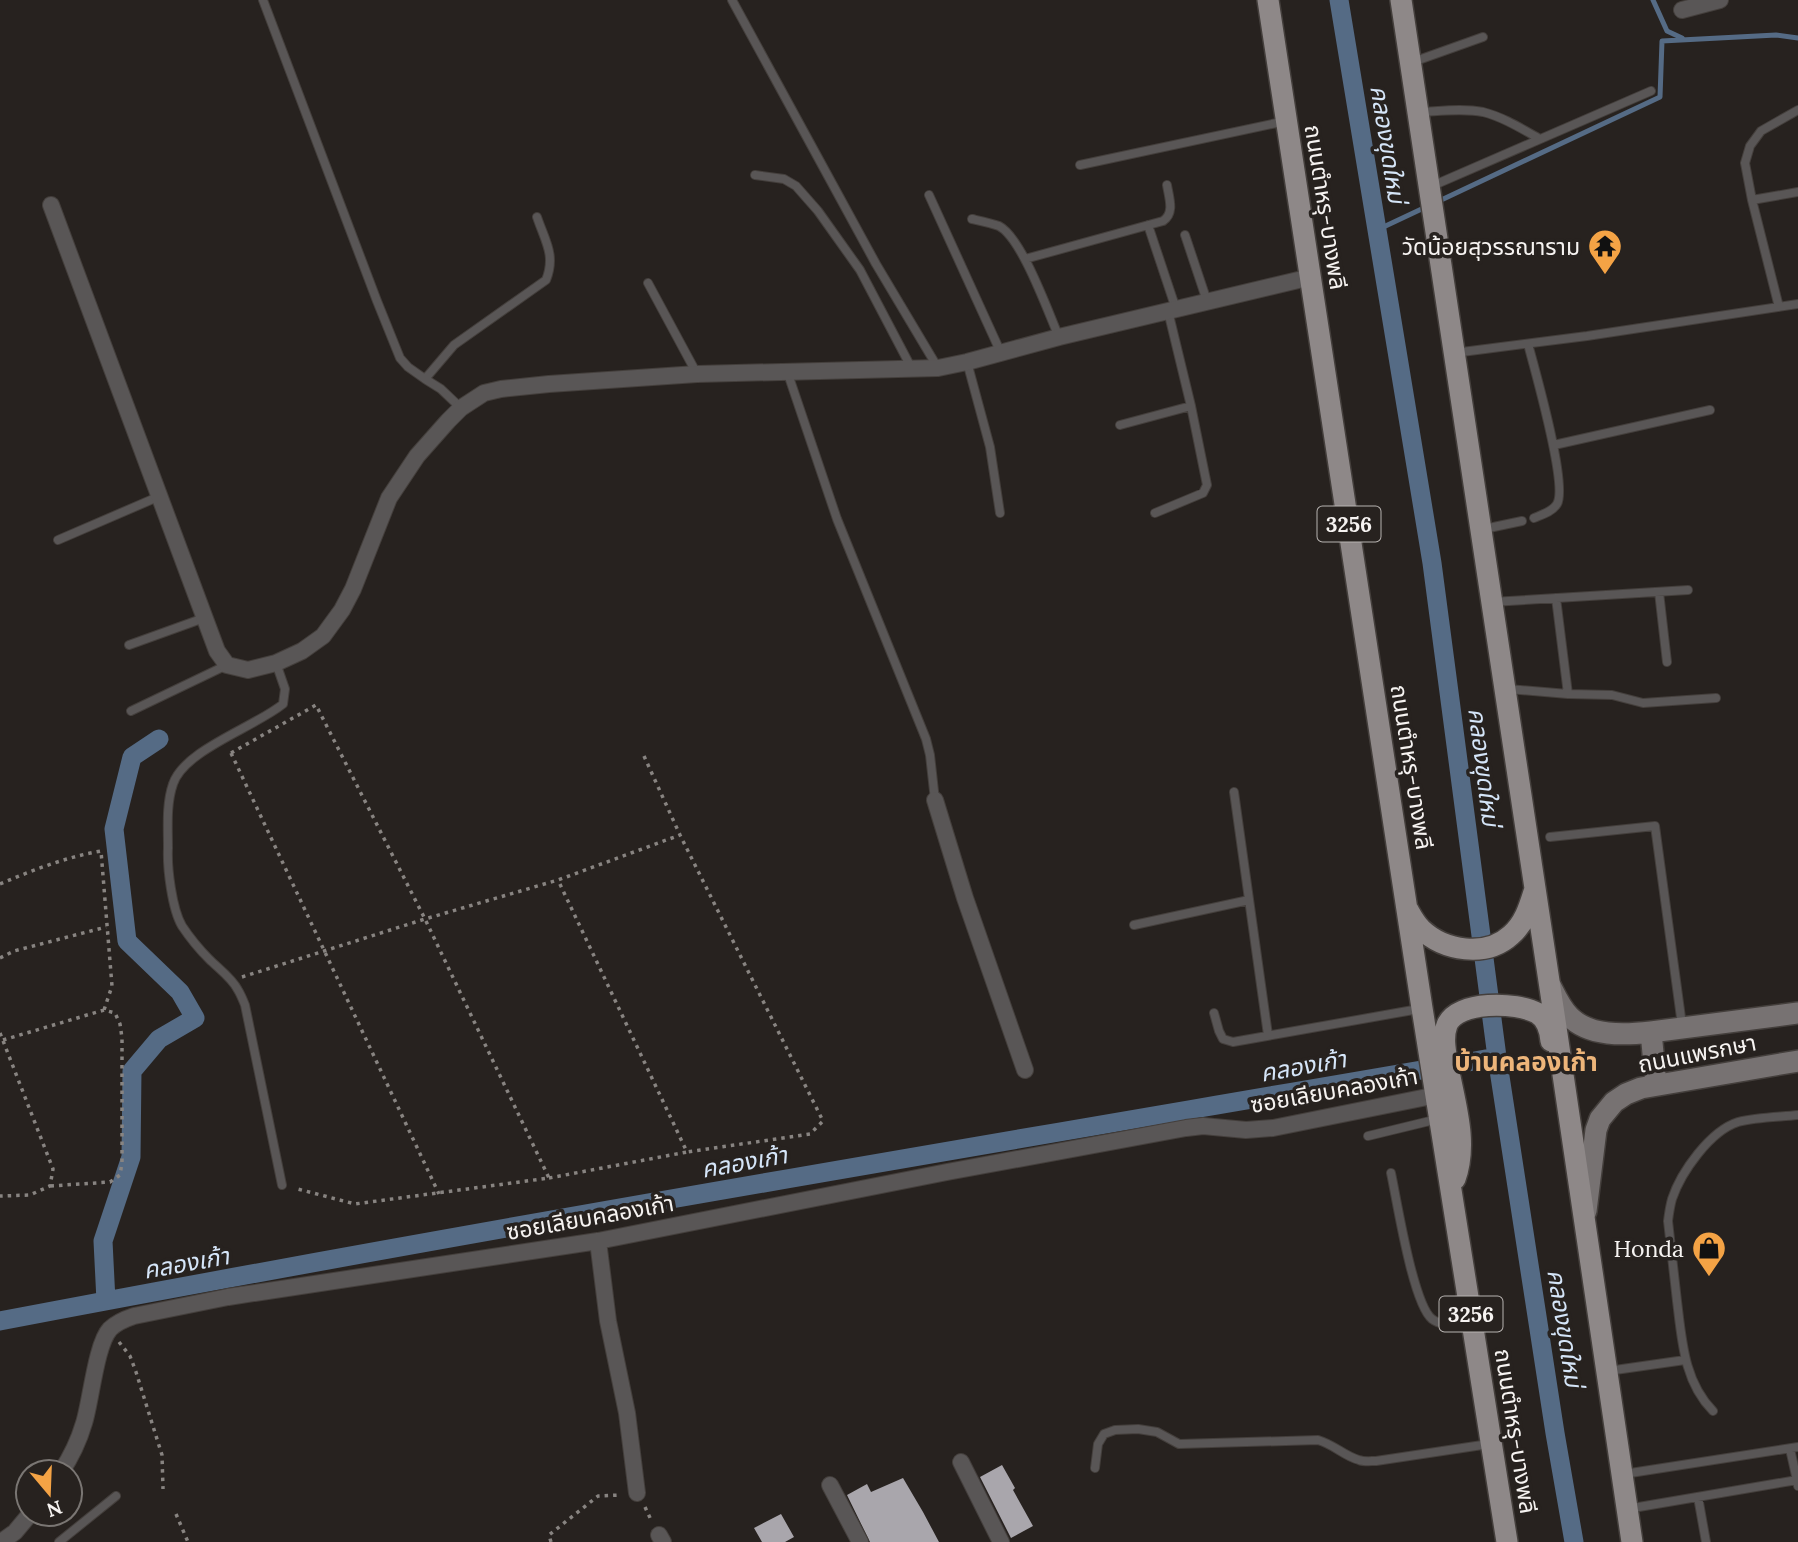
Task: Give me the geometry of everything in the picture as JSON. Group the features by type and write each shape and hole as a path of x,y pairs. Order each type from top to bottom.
{"main road":[{"name":"ถนนตำหรุ-บางพลี","path":"1268,0 1422,1008 1437,1046 1441,1118 1507,1542"},
{"path":"1401,0 1632,1542"},
{"path":"1408,908 1419,928 1438,941 1468,949 1485,948 1503,941 1518,928 1535,888"},
{"name":"ถนนแพรกษา","path":"1549,982 1568,1016 1587,1027 1620,1034 1798,1013"},
{"path":"1437,1046 1452,1017 1477,1007 1497,1006 1530,1011 1544,1020 1550,1032 1573,1191 1591,1274"},
{"path":"1651,1032 1656,1085"},
{"name":"ถนนแพรกษา","path":"1584,1228 1596,1130 1600,1119 1614,1102 1626,1094 1656,1085 1798,1061"},
{"path":"1441,1087 1461,1145 1458,1170 1451,1188"}],"street":[{"path":"1682,10 1720,0"},
{"path":"51,205 217,651 227,665 248,670 276,663 302,652 323,636 353,589 389,498 417,456 461,408 484,393 549,384 696,374 937,368 1311,276"},
{"path":"935,800 965,898 1025,1070"},
{"name":"ซอยเลียบคลองเก้า","path":"108,1330 120,1321 134,1316 190,1304 597,1241 1186,1128 1273,1128 1441,1087"},
{"path":"597,1241 608,1321 627,1413 637,1493"},
{"path":"69,1458 84,1423 100,1351 108,1330"},
{"path":"961,1462 1001,1542"},
{"path":"830,1485 860,1542"},
{"path":"1,1542 18,1528"}],"lane":[{"path":"263,0 400,358 461,408"},
{"path":"732,0 876,264 937,368"},
{"path":"1410,63 1483,37"},
{"path":"1429,188 1651,91"},
{"path":"1779,307 1745,163 1750,146 1761,131 1798,110"},
{"path":"1418,112 1482,112 1540,139"},
{"path":"1080,165 1286,121"},
{"path":"755,175 784,179 796,186 818,211 860,270 912,369"},
{"path":"1025,259 1163,221 1171,212 1167,185"},
{"path":"1752,200 1798,192"},
{"path":"929,195 1001,353"},
{"path":"425,379 454,345 546,280 551,268 551,256 537,217"},
{"path":"972,219 1000,227 1009,235 1025,259 1059,337"},
{"path":"1149,225 1172,310 1207,485 1203,493 1154,513"},
{"path":"1185,235 1207,302"},
{"path":"648,283 696,374"},
{"path":"1454,353 1587,337 1798,304"},
{"path":"1528,344 1554,445 1560,495 1557,504 1534,518"},
{"path":"967,362 990,447 1000,513"},
{"path":"787,371 837,519 926,738 935,800"},
{"path":"1120,425 1191,406"},
{"path":"1554,445 1710,410"},
{"path":"58,540 160,496"},
{"path":"1481,530 1522,521"},
{"path":"1492,602 1688,590"},
{"path":"1659,592 1667,662"},
{"path":"1556,598 1568,694"},
{"path":"129,645 204,618"},
{"path":"276,663 285,689 283,704 224,738 178,771 172,786 168,853 178,920 190,939 232,981 245,1005 282,1185"},
{"path":"131,710 227,665"},
{"path":"1505,689 1612,695 1643,702 1716,698"},
{"path":"1234,792 1268,1035"},
{"path":"1550,837 1655,826 1682,1028"},
{"path":"1134,925 1249,900"},
{"path":"1214,1013 1223,1039 1233,1042 1422,1008"},
{"path":"1713,1411 1703,1400 1685,1360 1668,1221 1671,1202 1686,1170 1705,1147 1731,1125 1798,1115"},
{"path":"1368,1136 1441,1118"},
{"path":"1391,1173 1416,1288 1424,1309 1433,1320 1443,1324 1473,1322"},
{"path":"1606,1371 1685,1360"},
{"path":"1095,1468 1098,1444 1104,1434 1115,1430 1157,1432 1179,1444 1318,1440 1331,1443 1361,1461 1492,1443"},
{"path":"1621,1474 1794,1448 1797,1483 1626,1509"},
{"path":"59,1542 116,1496"},
{"path":"1699,1497 1706,1542"}],"path":[{"path":"231,753 316,705 425,919 549,1178"},
{"path":"224,738 439,1194"},
{"path":"282,1185 355,1204 549,1178 687,1152 810,1133 823,1121 680,835 645,756"},
{"path":"232,981 425,919 558,880 680,835"},
{"path":"0,884 36,869 101,851 112,986 104,1010"},
{"path":"558,880 687,1152"},
{"path":"0,958 13,951 106,927"},
{"path":"0,1196 30,1195 50,1186 110,1182 120,1175 122,1163 122,1038 115,1013 104,1010 3,1040"},
{"path":"0,1033 53,1169 50,1186"},
{"path":"108,1330 130,1356 136,1372 162,1455 163,1489"},
{"path":"551,1542 549,1535 598,1496 637,1493 661,1539"},
{"path":"177,1514 188,1542"}],"building":[{"path":"1002,1465 1033,1526 1011,1538 980,1477"},
{"path":"903,1478 939,1542 870,1542 847,1495 867,1484 871,1492"},
{"path":"781,1514 794,1537 785,1542 762,1542 754,1528"}],"waterway":[{"name":"คลองขุดใหม่","path":"1339,0 1432,563 1497,1057 1574,1542"},
{"path":"1653,0 1667,31 1682,38"},
{"path":"1437,202 1660,97 1662,41 1776,35 1798,38"},
{"path":"1377,230 1428,206"},
{"path":"106,1301 103,1241 131,1157 132,1071 159,1039 195,1018 180,992 127,941 114,829 132,757 159,739"},
{"name":"คลองเก้า","path":"0,1321 561,1218 1497,1057"}],"place":[{"name":"วัดน้อยสุวรรณาราม","path":"1605,276"},
{"name":"Honda","path":"1709,1278"}],"district":[{"name":"บ้านคลองเก้า","path":"1526,1061"}]}
